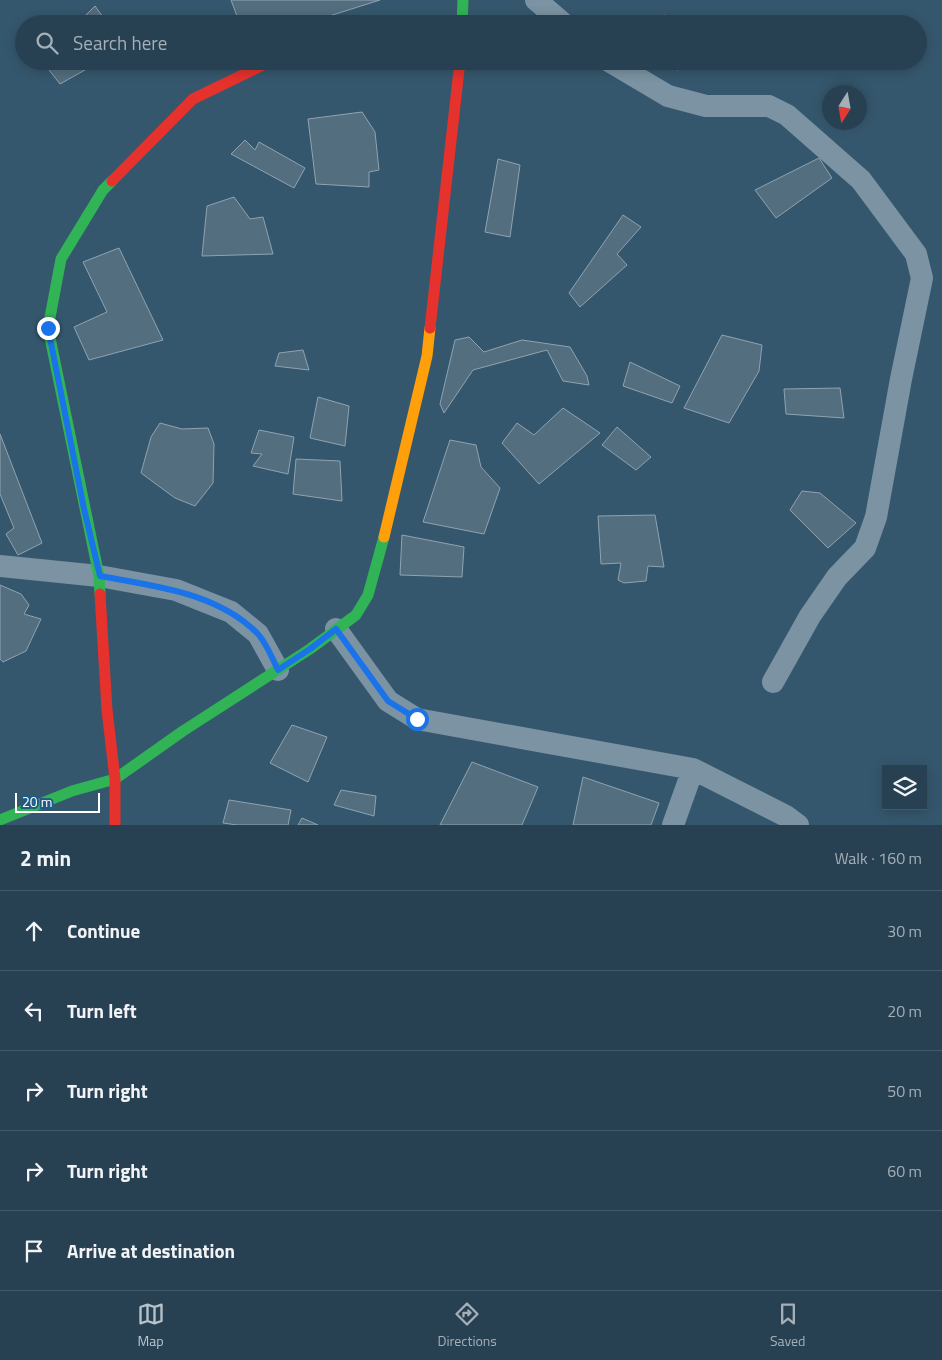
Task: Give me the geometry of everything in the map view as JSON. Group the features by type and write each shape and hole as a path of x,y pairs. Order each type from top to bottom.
{"street":[{"path":"462,15 463,0"},
{"path":"536,0 554,15"},
{"path":"115,825 115,779 108,710 100,576 82,499 48,328 61,259 103,190 193,99 253,70"},
{"path":"0,820 72,791 115,779 183,731 310,649 356,615 368,595 392,513 427,356 459,70"},
{"path":"624,70 668,96 706,106 769,106 787,115 861,180 916,254 922,278 901,379 876,517 865,548 837,577 810,616 773,682"},
{"path":"0,566 100,576 176,590 231,612 258,634 278,670"},
{"path":"336,629 388,701 417,719 693,769 778,812 798,825"},
{"path":"673,825 693,769"}],"building":[{"path":"231,0 380,0 332,15 237,15"},
{"path":"95,6 102,15 86,15"},
{"path":"49,70 85,70 60,84"},
{"path":"362,112 375,132 379,170 369,172 369,187 316,184 308,119"},
{"path":"245,140 255,150 259,142 305,168 294,188 231,154"},
{"path":"819,158 832,178 776,218 755,190"},
{"path":"498,159 520,165 510,237 485,232"},
{"path":"234,197 250,219 263,217 273,254 202,256 207,206"},
{"path":"623,215 641,227 617,254 627,265 580,307 569,293"},
{"path":"119,248 163,340 89,360 74,327 107,312 83,262"},
{"path":"722,335 762,345 759,371 729,423 684,408"},
{"path":"469,337 484,352 522,340 570,347 587,376 589,385 563,381 547,350 473,370 444,413 440,404 455,340"},
{"path":"303,350 309,370 275,366 279,353"},
{"path":"630,362 680,386 672,403 623,386"},
{"path":"840,388 844,418 786,414 784,389"},
{"path":"318,397 349,406 345,446 310,438"},
{"path":"563,408 600,433 539,484 502,443 517,423 534,435"},
{"path":"160,423 182,429 208,428 214,444 213,483 195,506 175,498 141,473 151,437"},
{"path":"617,427 651,457 636,470 602,445"},
{"path":"259,430 294,437 288,474 253,466 262,454 251,453"},
{"path":"0,434 42,543 18,555 6,534 14,528 0,494"},
{"path":"450,440 476,445 481,467 500,488 484,534 423,522"},
{"path":"296,459 340,461 342,501 293,494"},
{"path":"802,491 820,493 856,523 828,548 790,510"},
{"path":"655,515 664,567 648,566 646,581 624,583 618,580 621,563 601,564 598,516"},
{"path":"402,535 464,547 462,577 400,575"},
{"path":"0,585 21,594 29,605 24,614 41,619 26,651 3,662 0,659"},
{"path":"292,725 327,737 308,782 270,763"},
{"path":"472,762 538,787 522,825 440,825"},
{"path":"583,777 659,803 651,825 573,825"},
{"path":"341,790 376,796 374,816 334,805"},
{"path":"229,800 291,810 288,825 237,825 223,823"},
{"path":"302,818 318,825 298,825"}],"traffic: fast":[{"path":"462,15 463,0"},
{"path":"100,594 99,576 48,328 61,259 103,190 112,181"},
{"path":"0,820 72,791 115,779 183,731 310,649 356,615 368,595 384,537"}],"traffic: slow":[{"path":"384,537 427,356 430,328"}],"traffic: jam":[{"path":"112,181 193,99 253,70"},
{"path":"430,328 459,70"},
{"path":"100,594 107,710 115,779 115,825"}],"route":[{"path":"48,328 84,509 100,576 176,590 231,612 258,634 278,670 336,629 388,701 417,719"}]}
